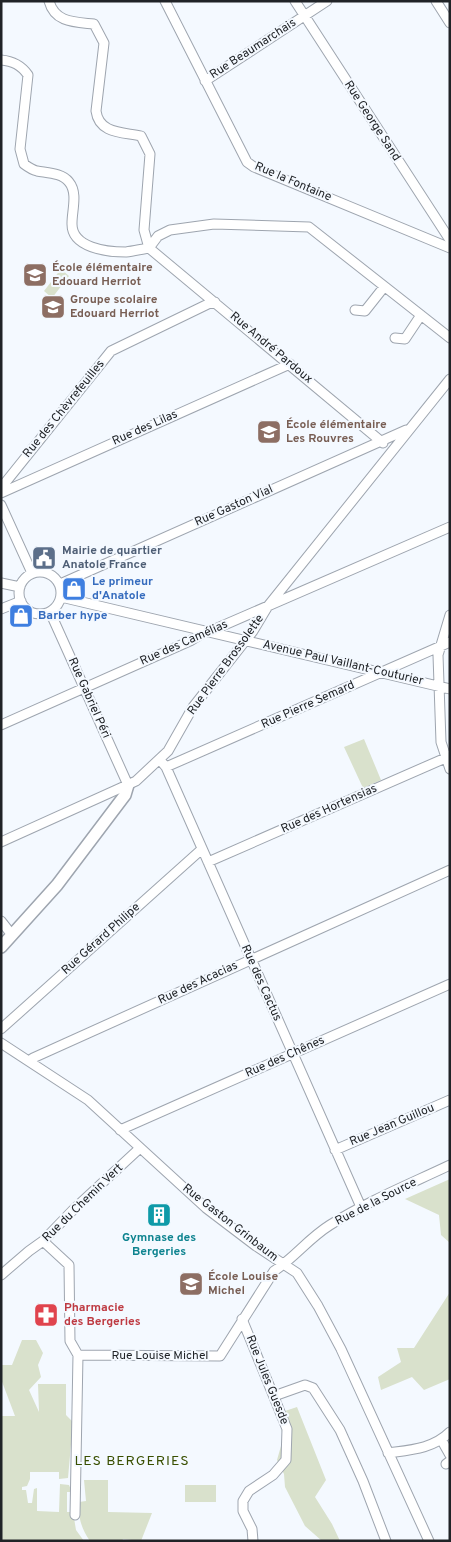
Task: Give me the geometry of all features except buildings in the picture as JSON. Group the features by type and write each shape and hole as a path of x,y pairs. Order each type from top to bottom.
{"street":[{"path":"49,1 59,18 66,21 94,24 104,42 96,111 97,117 103,126 109,130 141,136 150,154 144,230 149,248"},
{"name":"Rue la Fontaine","path":"165,1 204,81 247,162 254,167 450,248"},
{"name":"Rue George Sand","path":"295,1 450,240"},
{"name":"Rue Beaumarchais","path":"204,81 328,1"},
{"path":"436,1 450,23"},
{"path":"1,60 15,63 28,75 20,149 24,164 35,170 62,176 69,182 74,191 72,226 74,236 79,242 106,250 126,252 149,248 158,236 170,230 214,224 309,227 450,338"},
{"name":"Rue André Pardoux","path":"149,248 392,450"},
{"path":"355,310 364,311 384,287"},
{"name":"Rue des Chèvrefeuilles","path":"1,488 111,351 215,302"},
{"path":"395,338 405,339 421,315"},
{"name":"Rue des Lilas","path":"1,493 290,364"},
{"name":"Rue Pierre Brossolette","path":"1,946 57,886 125,795 128,785 136,781 168,751 193,707 253,631 268,606 450,379"},
{"name":"Rue Gaston Vial","path":"60,584 409,429"},
{"path":"12,474 12,482 16,486"},
{"path":"1,505 32,573"},
{"name":"Rue des Camélias","path":"1,725 190,641 206,631 215,629 450,527"},
{"path":"45,572 51,574 60,584 62,590 61,597 55,608 50,612 36,613 25,607 21,601 20,587 26,577 32,573 45,572"},
{"path":"1,583 20,587"},
{"path":"284,587 288,593 292,593 312,587"},
{"name":"Avenue Paul Vaillant-Couturier","path":"61,597 450,688"},
{"path":"1,609 21,601"},
{"name":"Rue Gabriel Péri","path":"50,612 128,785"},
{"path":"450,615 439,647 438,686 441,742 448,757 450,769"},
{"name":"Rue Pierre Semard","path":"166,768 450,642"},
{"name":"Rue des Hortensias","path":"208,862 448,757"},
{"name":"Rue des Cactus","path":"160,760 166,768 361,1207"},
{"path":"1,842 128,785"},
{"name":"Rue Gérard Philipe","path":"1,1029 202,849"},
{"name":"Rue des Acacias","path":"30,1062 33,1058 450,870"},
{"path":"1,921 12,935"},
{"name":"Rue des Chênes","path":"120,1130 450,984"},
{"name":"Rue Gaston Grinbaum","path":"1,1043 88,1100 206,1208 256,1246 297,1273 318,1306 341,1349 429,1541"},
{"name":"Rue Jean Guillou","path":"335,1150 450,1100"},
{"name":"Rue du Chemin Vert","path":"1,1275 43,1241 73,1210 140,1148"},
{"name":"Rue de la Source","path":"284,1265 313,1237 361,1207 450,1165"},
{"path":"43,1241 69,1265 70,1341 78,1355 75,1515"},
{"name":"Rue Louise Michel","path":"78,1355 220,1356 274,1271 284,1265"},
{"name":"Rue Jules Guesde","path":"242,1319 287,1429 286,1460 273,1475 249,1491 243,1501 243,1511 252,1529 253,1541"},
{"path":"274,1396 305,1385 313,1388 340,1430 363,1481 386,1541"},
{"path":"388,1453 424,1448 442,1439 450,1432"},
{"path":"442,1439 450,1454"}],"green space":[{"path":"61,269 69,276 52,298 44,291"},
{"path":"364,739 381,780 363,788 344,747"},
{"path":"450,1179 450,1243 441,1235 439,1215 405,1199"},
{"path":"450,1292 450,1379 424,1390 412,1377 381,1390 378,1377 401,1362 397,1348 414,1348"},
{"path":"22,1340 36,1340 43,1353 38,1365 41,1377 29,1390 39,1412 38,1384 66,1384 66,1415 73,1422 68,1478 59,1479 59,1472 30,1472 27,1486 22,1487 22,1490 26,1490 28,1503 32,1503 34,1489 37,1488 37,1511 59,1512 60,1484 69,1485 72,1492 67,1492 67,1512 73,1512 76,1530 84,1541 1,1541 1,1416 15,1416 1,1379 1,1365 12,1365"},
{"path":"297,1407 326,1480 315,1497 340,1541 322,1541 305,1526 285,1487 284,1474 277,1460 283,1439 279,1413"},
{"path":"84,1480 108,1480 108,1512 152,1513 141,1541 123,1539 122,1541 90,1541 82,1527 79,1513 79,1502 86,1501"},
{"path":"185,1485 216,1485 216,1502 185,1502"}],"place":[{"name":"École élémentaire Edouard Herriot","path":"35,275"},
{"name":"Groupe scolaire Edouard Herriot","path":"53,307"},
{"name":"École élémentaire Les Rouvres","path":"269,432"},
{"name":"Mairie de quartier Anatole France","path":"44,558"},
{"name":"Le primeur d'Anatole","path":"74,589"},
{"name":"Barber hype","path":"21,616"},
{"name":"Gymnase des Bergeries","path":"159,1215"},
{"name":"École Louise Michel","path":"191,1284"},
{"name":"Pharmacie des Bergeries","path":"46,1315"}],"district":[{"name":"LES BERGERIES","path":"132,1461"}]}
